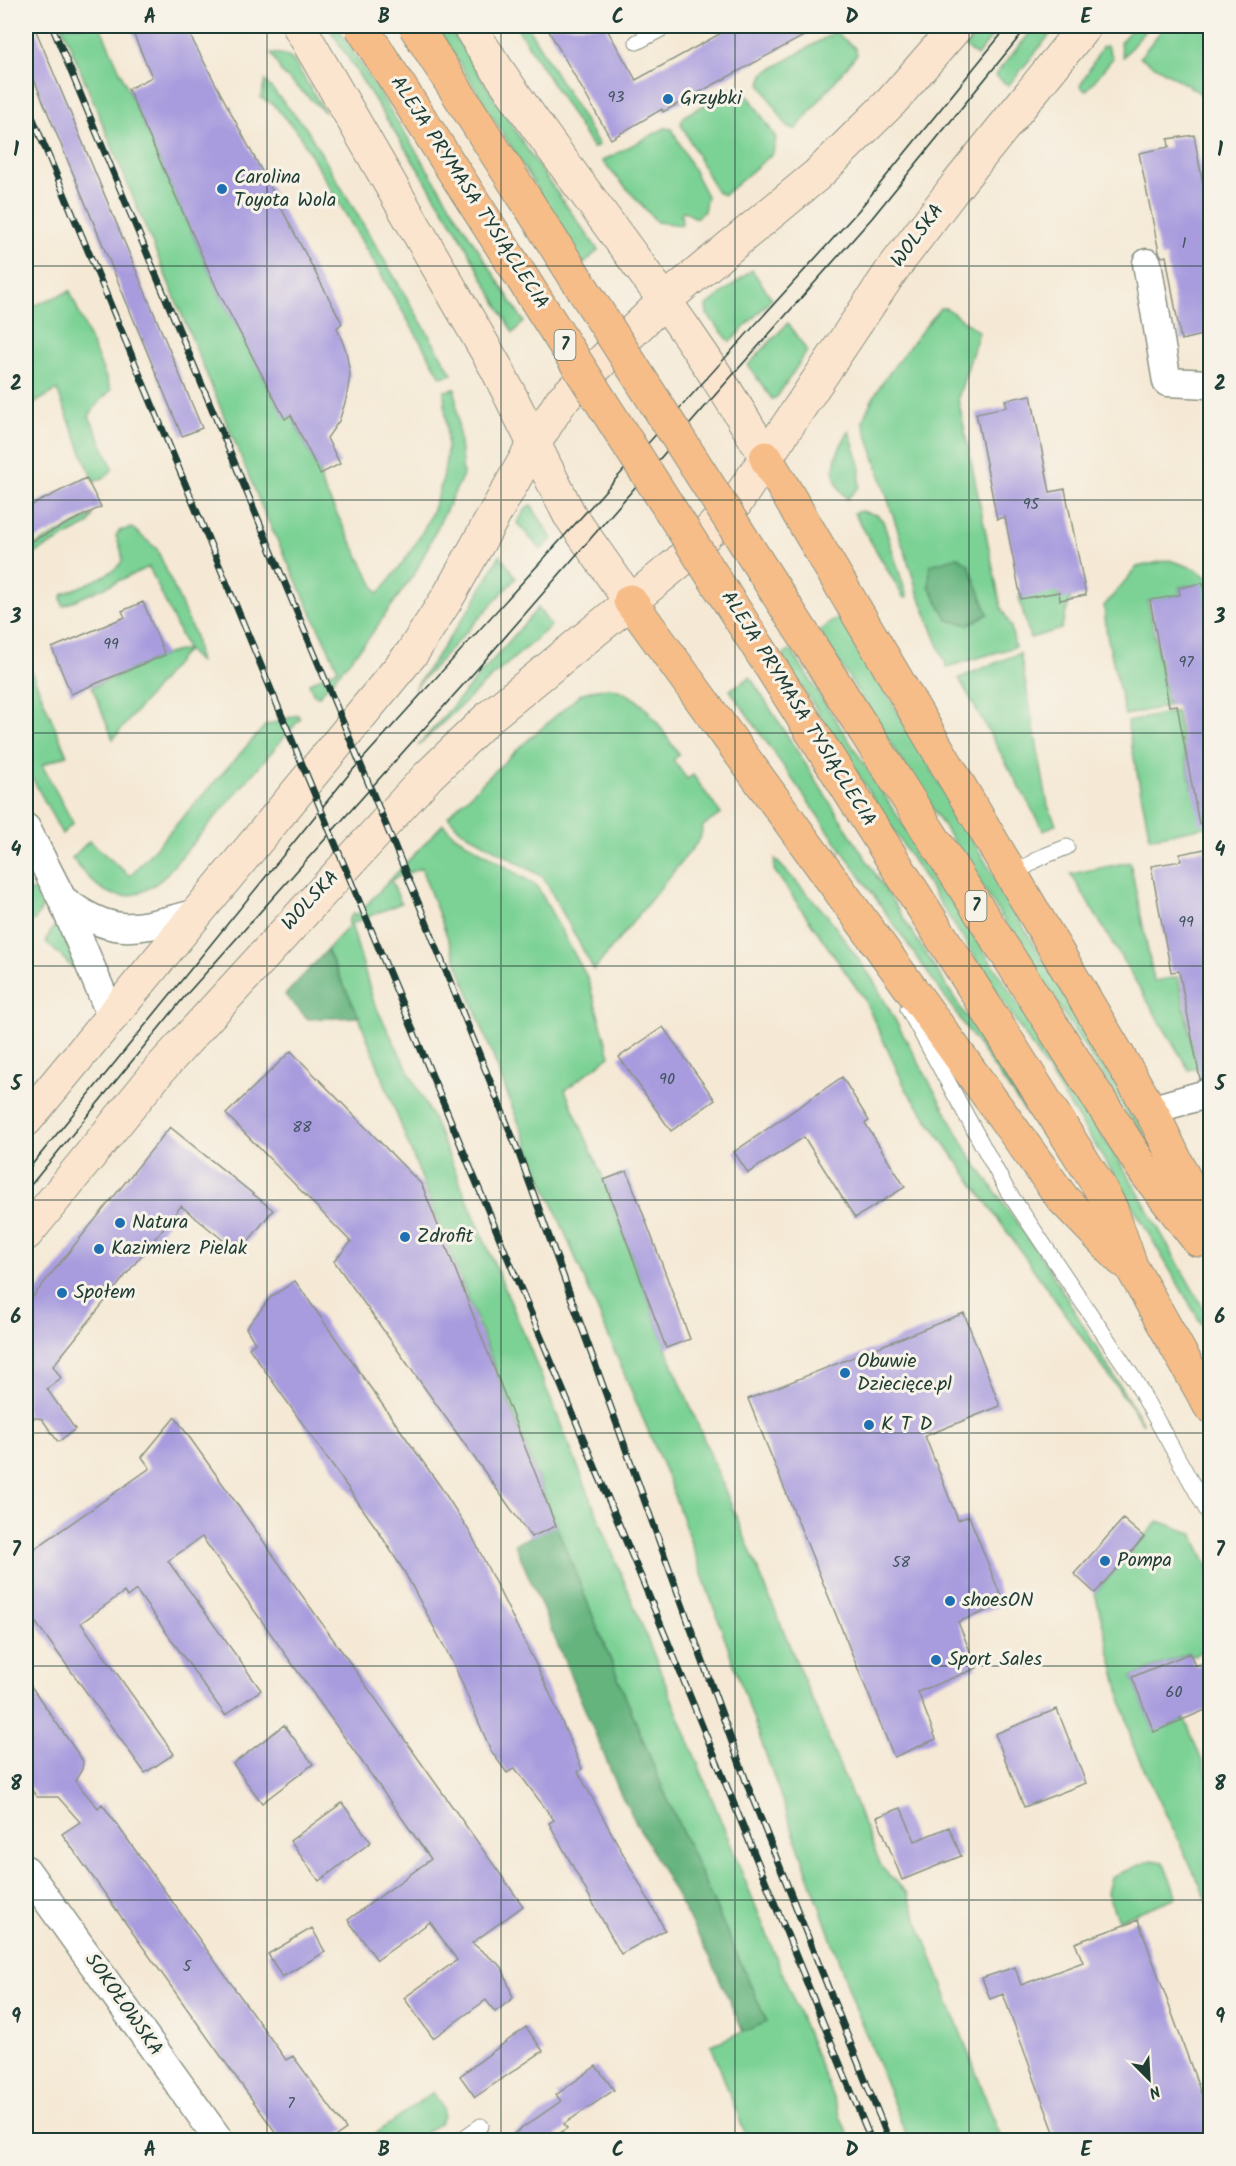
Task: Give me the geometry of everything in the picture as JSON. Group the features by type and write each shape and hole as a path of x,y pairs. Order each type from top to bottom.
{"main road":[{"path":"299,26 497,369 569,514 861,923 1064,1199 1137,1277"},
{"name":"ALEJA PRYMASA TYSIĄCLECIA","path":"361,26 769,664 1097,1183 1111,1209 1122,1244 1137,1277 1210,1406"},
{"name":"7","path":"416,26 1146,1173 1210,1256"},
{"path":"469,26 554,151 664,301 735,403 1011,877 1150,1110 1190,1188 1210,1242"},
{"path":"26,1120 194,914 369,708 412,653 448,597 534,444 561,401 664,301 818,176 892,101 957,26"},
{"name":"WOLSKA","path":"26,1234 161,1068 428,776 489,717 679,562 735,504 892,270 956,186 1085,26"}],"street":[{"path":"1148,263 1167,382 1210,384"},
{"path":"26,828 62,899 111,1015"},
{"path":"62,899 96,922 120,928 142,928 194,914"},
{"path":"1150,1110 1210,1093"},
{"name":"SOKOŁOWSKA","path":"26,1870 219,2140"}],"lane":[{"path":"637,42 668,26"},
{"path":"1011,877 1039,858 1067,847"},
{"path":"861,923 1007,1190 1134,1379 1207,1509"},
{"path":"461,2140 481,2126"}],"green space":[{"path":"62,26 100,26 217,289 285,418 291,415 320,474 322,485 378,594 402,564 431,515 443,479 447,452 444,391 455,389 463,475 416,571 368,639 319,696 314,695 309,683 338,669 263,510"},
{"path":"328,26 337,26 524,322 513,333 459,234"},
{"path":"436,26 448,26 540,169 598,250 584,264"},
{"path":"516,26 527,26 599,145 593,148"},
{"path":"984,26 1000,26 977,56 965,47"},
{"path":"1036,26 1057,26 1008,86 995,75"},
{"path":"1134,26 1149,26 1123,57 1120,43"},
{"path":"1165,26 1210,26 1210,103 1197,91 1140,57"},
{"path":"835,32 855,48 857,54 796,129 788,128 761,85 763,74"},
{"path":"1107,46 1113,58 1086,91 1080,86 1102,47"},
{"path":"271,53 285,55 293,60 326,113 282,73"},
{"path":"265,81 306,128 452,374 441,377 298,133 273,104 261,98"},
{"path":"735,88 750,98 776,138 773,153 724,195 716,191 681,124 684,116"},
{"path":"665,128 672,129 707,196 704,211 696,218 684,211 681,213 682,225 657,222 602,161"},
{"path":"752,270 772,299 730,342 707,314 706,306"},
{"path":"70,291 111,390 89,416 113,468 107,476 94,482 57,390 26,408 26,309"},
{"path":"940,308 946,308 979,332 958,398 1001,607 1011,627 1015,647 947,667 918,593 863,422 875,394 885,379"},
{"path":"788,323 807,351 777,397 772,399 748,365"},
{"path":"849,431 860,465 859,487 847,499 836,481 834,465 836,456"},
{"path":"531,505 552,539 541,550 517,523 527,507"},
{"path":"861,511 877,515 883,521 907,597 904,598 854,513"},
{"path":"93,515 89,524 26,558 26,550"},
{"path":"132,528 157,549 195,636 199,662 187,650 113,739 92,687 167,654 187,649 149,567 63,606 61,599 63,594 105,575 119,565 122,554 116,536 119,531"},
{"path":"500,555 516,578 414,689 473,604"},
{"path":"958,557 969,565 988,614 969,625 948,620 929,586 930,565"},
{"path":"1169,560 1196,569 1210,580 1210,631 1201,584 1179,587 1180,595 1148,601 1168,706 1125,715 1107,635 1104,606 1137,567"},
{"path":"1056,590 1058,596 1072,593 1061,629 1030,638 1019,597"},
{"path":"538,608 551,626 418,746"},
{"path":"841,615 1156,1153 1155,1157 819,631"},
{"path":"791,650 1131,1180 1210,1320 1210,1339 1120,1184 782,656"},
{"path":"1020,653 1048,806 1056,824 1044,831 959,678"},
{"path":"26,659 67,755 42,765 73,823 62,834 26,766"},
{"path":"750,677 1044,1139 730,690"},
{"path":"611,688 634,698 651,714 679,755 673,760 687,779 693,775 721,814 703,826 700,839 594,970 543,877 459,829 448,816 520,747 581,694 596,689"},
{"path":"1176,711 1192,788 1210,785 1210,826 1150,838 1127,722"},
{"path":"298,715 300,719 162,879 148,889 123,896 112,894 93,881 72,858 89,841 130,876 265,726"},
{"path":"443,824 454,835 537,886 588,979 610,1056 565,1090 604,1180 666,1348 882,1868 907,1893 1002,2140 908,2140 856,2009 668,1478 515,1114 421,868 391,880 401,903 351,924 374,1003 434,1121 527,1341 850,2140 750,2140 745,2134 711,2045 767,2022 662,1787 556,1525 359,1017 327,950 348,927 349,919 354,913 356,916"},
{"path":"775,859 827,915 873,980 971,1157 1046,1264 1143,1424 906,1089 863,997 774,870"},
{"path":"1130,862 1154,981 1178,977 1194,1053 1210,1050 1210,1066 1189,1070 1071,874"},
{"path":"36,890 47,900 35,920 26,924 26,892"},
{"path":"57,922 76,966 72,967 45,941"},
{"path":"327,950 359,1017 308,1019 285,995"},
{"path":"1158,1521 1192,1533 1210,1570 1210,1648 1191,1656 1189,1653 1132,1677 1154,1731 1185,1719 1210,1781 1210,1906 1133,1746 1095,1593"},
{"path":"556,1525 662,1787 767,2022 743,2032 711,1959 621,1795 515,1544"},
{"path":"1151,1860 1163,1862 1177,1897 1118,1920 1107,1893 1111,1877"},
{"path":"433,2092 443,2108 440,2122 415,2140 367,2140"}],"building":[{"path":"26,26 34,26 202,428 182,436 26,60"},
{"name":"Carolina Toyota Wola","path":"130,26 185,26 342,323 337,328 346,351 350,375 346,400 339,421 327,438 340,464 320,474 291,415 285,419 217,289 128,89 152,77"},
{"path":"546,26 605,26 636,80 734,26 822,26 663,112 662,109 611,139"},
{"path":"1194,135 1210,223 1210,333 1181,340 1166,256 1162,257 1159,252 1139,153 1169,147 1168,139"},
{"path":"1031,395 1050,492 1065,489 1086,595 1060,600 1059,592 1021,599 1005,517 997,519 976,413 1007,407 1005,400"},
{"path":"86,478 101,507 26,544 26,508"},
{"path":"1203,583 1210,621 1210,823 1199,824 1177,705 1169,706 1150,600 1180,595 1179,588"},
{"path":"143,602 165,655 71,694 52,648 125,617 122,611"},
{"path":"1205,849 1210,876 1210,1077 1200,1079 1179,971 1171,972 1151,866 1181,861 1180,854"},
{"path":"663,1027 715,1100 671,1131 619,1057"},
{"path":"291,1051 422,1185 556,1526 531,1537 334,1261 351,1242 226,1114"},
{"path":"842,1077 869,1121 865,1123 905,1187 855,1218 804,1137 748,1173 734,1152"},
{"path":"170,1127 273,1210 239,1253 181,1206 53,1366 61,1378 47,1389 75,1429 58,1442 42,1419 26,1416 26,1305"},
{"path":"627,1171 690,1339 666,1348 604,1180"},
{"path":"295,1281 440,1486 471,1534 547,1687 582,1769 578,1772 665,1930 621,1954 549,1823 554,1820 515,1768 507,1773 491,1751 455,1667 405,1573 377,1529 249,1348 255,1343 246,1328 271,1297"},
{"path":"964,1313 1000,1406 925,1436 958,1520 969,1516 1004,1604 958,1622 977,1668 918,1692 936,1739 894,1757 748,1399"},
{"path":"175,1417 523,1906 472,1943 502,1967 513,1998 495,2012 486,2000 433,2038 404,1998 457,1960 430,1922 377,1960 348,1920 431,1859 202,1537 168,1561 261,1690 225,1715 136,1590 127,1597 124,1592 81,1623 174,1754 145,1773 26,1609 26,1555 150,1468 142,1457"},
{"path":"1123,1519 1144,1537 1095,1593 1074,1574"},
{"path":"1190,1653 1195,1666 1210,1660 1210,1708 1154,1732 1132,1677"},
{"path":"26,1679 83,1761 82,1769 75,1781 98,1808 102,1804 286,2060 293,2056 346,2129 330,2140 281,2140 62,1834 80,1822 58,1797 37,1797 26,1782"},
{"path":"1057,1709 1086,1783 1024,1807 995,1734"},
{"path":"284,1725 313,1764 262,1803 233,1764"},
{"path":"342,1803 371,1842 319,1881 290,1841"},
{"path":"901,1808 915,1841 949,1827 961,1856 902,1880 877,1817"},
{"path":"1138,1920 1210,2118 1210,2140 1057,2140 1003,1994 990,1999 982,1978 1015,1967 1021,1985 1083,1962 1075,1943"},
{"path":"312,1928 325,1952 282,1977 268,1954"},
{"path":"526,2027 543,2051 475,2097 460,2076"},
{"path":"596,2066 614,2090 564,2124 567,2128 550,2140 505,2140 561,2101 556,2095"}],"tram line":[{"path":"26,1172 350,773 858,211 1008,26"},
{"path":"26,1191 186,995 479,667 872,218 1028,26"}],"railway":[{"path":"52,26 421,909 518,1151 750,1792 889,2140"},
{"path":"26,102 663,1630 871,2140"}],"place":[{"name":"Grzybki","path":"668,99"},
{"name":"Carolina Toyota Wola","path":"222,189"},
{"name":"Natura","path":"120,1223"},
{"name":"Zdrofit","path":"405,1237"},
{"name":"Kazimierz Pielak","path":"99,1249"},
{"name":"Społem","path":"62,1293"},
{"name":"Obuwie Dziecięce.pl","path":"845,1373"},
{"name":"K T D","path":"869,1425"},
{"name":"Pompa","path":"1105,1561"},
{"name":"shoesON","path":"950,1601"},
{"name":"Sport Sales","path":"936,1660"}]}
